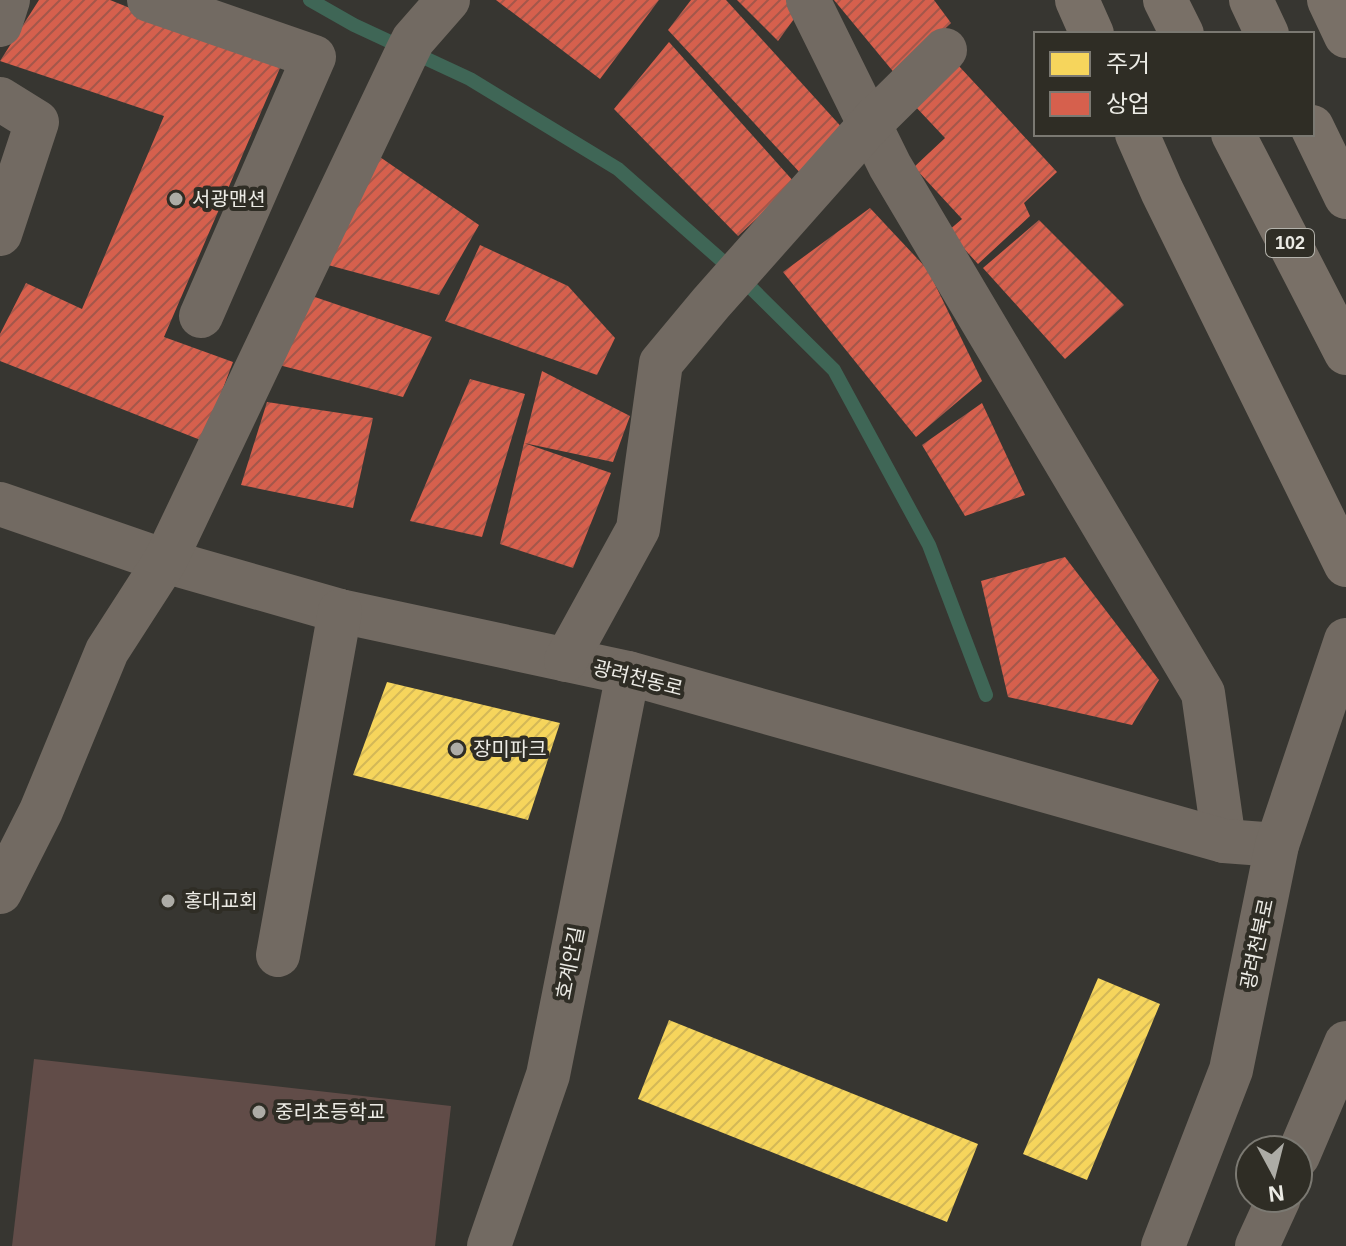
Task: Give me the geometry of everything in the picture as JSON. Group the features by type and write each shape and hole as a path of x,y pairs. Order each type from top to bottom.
{"highway":[{"path":"1077,0 1091,32"},
{"path":"1165,0 1181,32"},
{"path":"1251,0 1266,32"},
{"path":"1329,0 1346,36"},
{"path":"1314,131 1346,197"},
{"path":"1138,136 1346,565"},
{"name":"102","path":"1234,136 1346,353"}],"street":[{"path":"0,25 8,0"},
{"path":"149,0 314,57 201,316"},
{"path":"0,892 41,811 107,651 165,561 413,40 448,0"},
{"path":"808,0 890,166 1203,693 1224,841"},
{"path":"566,660 638,529 661,363 870,124 945,50"},
{"path":"0,99 37,122 0,234"},
{"name":"광려천동로","path":"0,504 165,561 340,611 628,673 1224,841 1277,845"},
{"path":"278,955 340,611"},
{"name":"광려천북로","path":"1163,1246 1231,1070 1277,845 1346,640"},
{"name":"호계안길","path":"489,1246 548,1075 628,673"},
{"path":"1307,1134 1346,1043"},
{"path":"1257,1246 1272,1214"}],"shaded area":[{"name":"중리초등학교","path":"34,1059 451,1106 435,1246 12,1246"}],"building: 주거":[{"name":"장미파크","path":"387,682 560,723 528,820 353,775"},
{"path":"1098,978 1160,1004 1087,1180 1023,1154"},
{"path":"669,1020 978,1144 947,1222 638,1099"}],"building: 상업":[{"name":"서광맨션","path":"39,0 110,0 280,68 164,337 233,362 203,441 0,361 0,334 26,283 82,309 164,116 0,61"},
{"path":"496,0 659,0 600,79"},
{"path":"691,0 726,0 846,132 803,176 668,30"},
{"path":"737,0 790,0 799,12 778,41"},
{"path":"834,0 934,0 951,23 896,75"},
{"path":"669,42 795,183 738,236 614,109"},
{"path":"958,65 1057,172 1024,203 1030,216 978,264 948,231 962,219 914,167 945,138 914,105"},
{"path":"377,155 479,225 439,295 328,265"},
{"path":"870,208 928,270 982,381 916,437 783,272"},
{"path":"1039,220 1124,305 1065,359 983,268"},
{"path":"480,245 568,286 615,338 597,375 445,321"},
{"path":"309,295 432,337 403,397 275,364"},
{"path":"542,371 630,416 613,462 524,443"},
{"path":"470,379 525,394 482,537 410,521"},
{"path":"267,402 373,418 353,508 241,485"},
{"path":"982,403 1025,495 965,516 922,445"},
{"path":"524,443 611,473 573,568 500,544"},
{"path":"1065,557 1159,680 1132,725 1008,697 981,581"}],"waterway":[{"path":"310,0 354,25 470,79 618,169 737,274 834,370 929,545 986,695"}],"place":[{"name":"서광맨션","path":"176,199"},
{"name":"장미파크","path":"457,749"},
{"name":"홍대교회","path":"168,901"},
{"name":"중리초등학교","path":"259,1112"}]}
